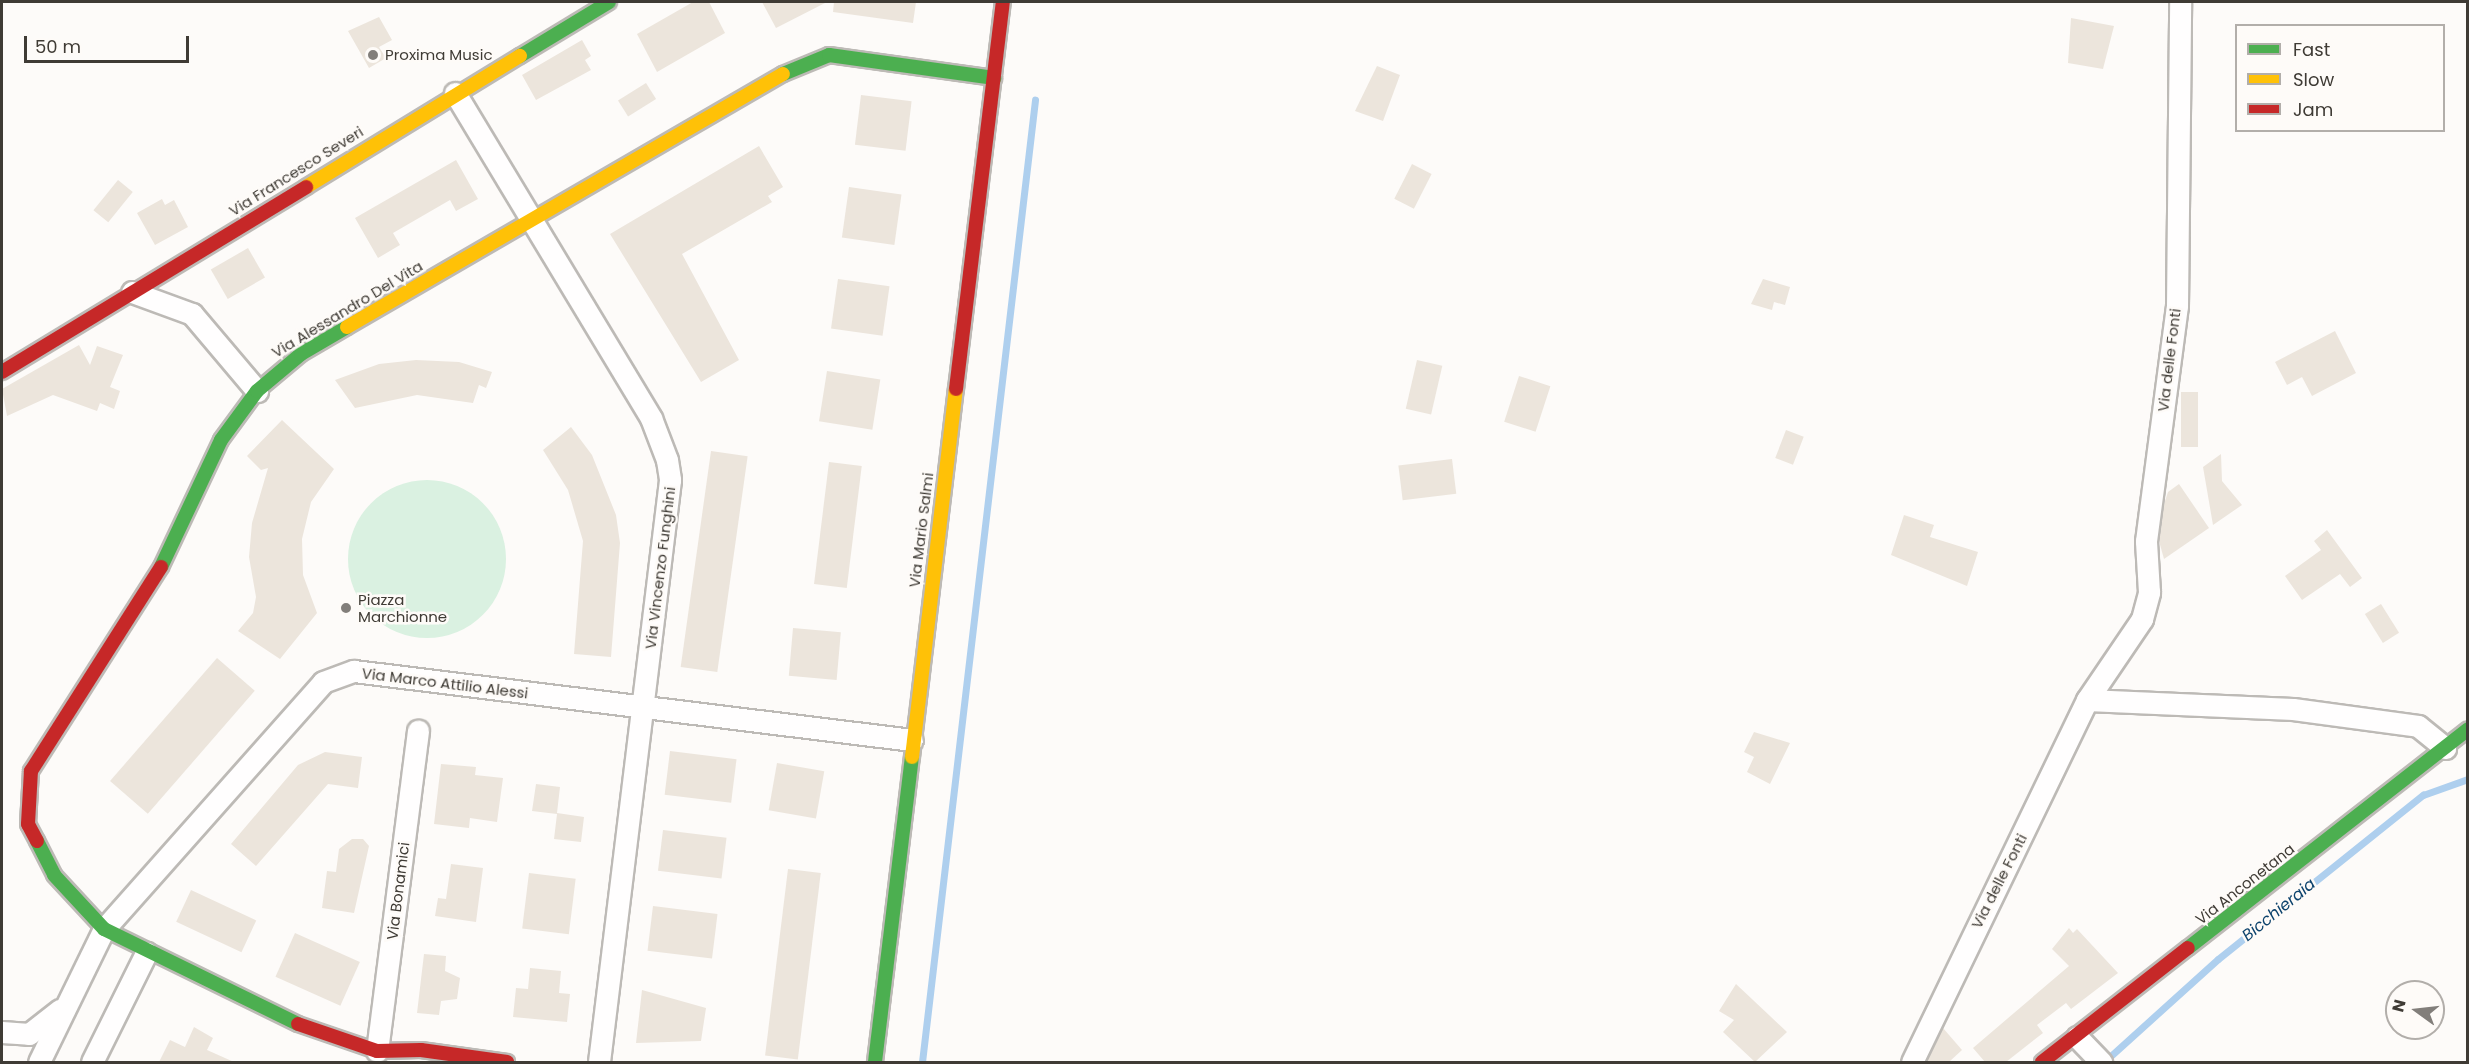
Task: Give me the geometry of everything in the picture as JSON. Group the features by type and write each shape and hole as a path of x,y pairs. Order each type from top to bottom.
{"street":[{"name":"Via Francesco Severi","path":"2,372 455,93 609,2"},
{"name":"Via Mario Salmi","path":"875,1062 912,740 1003,2"},
{"name":"Via delle Fonti","path":"1912,1062 2087,700 2142,618 2149,592 2146,541 2177,306 2180,2"},
{"name":"Via Alessandro Del Vita","path":"104,929 54,875 28,824 31,771 122,636 221,440 256,390 301,354 687,126 795,67 829,56 994,78"},
{"name":"Via Vincenzo Funghini","path":"455,93 534,218 651,418 667,460 670,480 644,708 599,1062"},
{"path":"132,292 192,314 256,390"},
{"name":"Via Marco Attilio Alessi","path":"39,1062 63,1007 104,929 322,682 354,671 912,740"},
{"path":"2087,700 2304,710 2418,726 2445,748"},
{"name":"Via Anconetana","path":"2042,1062 2089,1050 2468,729"},
{"name":"Via Bonamici","path":"377,1051 418,731"},
{"path":"104,929 146,953 325,1037 377,1051 507,1062"},
{"path":"92,1062 146,953"},
{"name":"Via Marco Attilio Alessi","path":"5,1038 29,1034 63,1007"}],"green space":[{"path":"427,480 442,481 457,486 471,493 483,503 493,515 500,529 505,544 505,574 500,589 493,603 483,615 471,625 457,632 442,637 427,638 412,637 397,632 383,625 371,615 361,603 354,589 349,574 348,559 349,544 354,529 361,515 371,503 383,493 397,486 412,481"}],"building":[{"path":"693,2 709,2 725,33 657,72 637,34"},
{"path":"762,2 827,2 776,28"},
{"path":"834,2 916,2 913,23 833,12"},
{"path":"379,17 392,40 379,47 386,58 369,68 348,31"},
{"path":"2071,18 2114,26 2103,69 2068,63"},
{"path":"582,40 591,56 585,60 591,70 536,100 522,75"},
{"path":"1377,66 1400,75 1383,121 1355,111"},
{"path":"646,83 656,99 628,117 618,100"},
{"path":"861,95 912,101 906,151 855,145"},
{"path":"759,146 783,187 768,196 772,202 682,254 739,360 701,382 610,234"},
{"path":"456,160 478,199 456,211 450,200 393,233 400,245 378,258 355,218"},
{"path":"1412,164 1432,174 1414,209 1394,199"},
{"path":"118,180 133,192 108,222 93,210"},
{"path":"849,187 901,194 894,245 842,238"},
{"path":"162,199 165,205 174,200 188,227 155,245 137,213"},
{"path":"248,248 265,277 228,299 211,270"},
{"path":"838,279 889,286 883,336 831,329"},
{"path":"1763,279 1790,287 1785,305 1774,302 1772,310 1751,304"},
{"path":"2335,331 2356,373 2312,396 2302,377 2287,385 2275,362"},
{"path":"79,345 90,365 97,346 123,355 110,387 120,391 114,409 100,403 97,411 53,395 7,416 2,389"},
{"path":"416,360 459,362 492,372 486,388 479,385 473,403 417,395 355,408 335,380 379,364"},
{"path":"1417,360 1442,366 1431,415 1406,409"},
{"path":"827,371 880,379 872,430 819,421"},
{"path":"1519,376 1550,386 1536,432 1504,422"},
{"path":"2181,392 2198,392 2198,447 2181,447"},
{"path":"282,420 334,469 311,502 302,539 303,575 317,613 280,659 238,631 253,613 256,597 249,557 252,523 268,468 261,470 247,456"},
{"path":"571,427 592,455 616,515 620,543 611,657 574,654 583,541 568,490 543,450"},
{"path":"1786,430 1804,437 1793,465 1775,458"},
{"path":"711,451 748,456 717,672 681,667"},
{"path":"2221,454 2222,481 2242,505 2213,525 2203,467"},
{"path":"1452,459 1456,494 1403,500 1398,466"},
{"path":"829,462 862,466 847,588 814,584"},
{"path":"2179,484 2209,528 2164,559 2159,541 2163,507 2168,492"},
{"path":"1904,515 1934,525 1930,537 1978,552 1967,586 1891,555"},
{"path":"2327,530 2362,578 2350,587 2340,574 2302,600 2285,576 2321,550 2314,541"},
{"path":"2381,604 2399,633 2383,643 2365,614"},
{"path":"793,628 841,632 837,680 789,676"},
{"path":"217,658 255,691 148,814 110,781"},
{"path":"1754,732 1790,743 1770,784 1747,772 1754,757 1744,752"},
{"path":"670,751 737,759 731,803 665,795"},
{"path":"325,752 362,757 358,788 328,784 256,866 231,844 298,765"},
{"path":"777,763 824,771 816,819 769,810"},
{"path":"441,764 476,767 475,775 503,778 497,822 470,818 469,828 434,824"},
{"path":"536,784 560,787 557,813 584,817 581,842 554,839 557,814 532,811"},
{"path":"663,830 727,838 722,878 658,871"},
{"path":"352,839 363,839 369,846 354,913 322,908 327,871 336,872 339,849"},
{"path":"451,864 483,868 476,922 435,916 438,898 446,899"},
{"path":"788,869 821,873 798,1060 765,1056"},
{"path":"529,873 576,879 569,934 522,929"},
{"path":"191,890 256,920 241,952 176,922"},
{"path":"653,906 718,914 712,959 648,951"},
{"path":"2069,928 2073,933 2077,929 2118,973 2071,1009 2066,1003 2037,1025 2043,1033 2006,1062 1985,1062 1973,1048 2069,966 2052,949"},
{"path":"295,933 360,962 340,1006 275,977"},
{"path":"424,954 446,956 445,971 460,978 457,999 441,1001 439,1015 417,1013"},
{"path":"530,968 561,971 559,993 570,994 567,1022 513,1017 516,988 528,989"},
{"path":"1736,984 1787,1032 1755,1062 1723,1032 1734,1020 1719,1011"},
{"path":"642,990 706,1008 701,1041 636,1043"},
{"path":"194,1027 213,1038 207,1050 234,1062 159,1062 170,1040 185,1047"},
{"path":"1943,1028 1962,1050 1949,1062 1926,1062"}],"waterway":[{"path":"922,1062 1035,100"},
{"name":"Bicchieraia","path":"2105,1061 2218,959 2423,795 2468,779"}],"traffic: fast":[{"path":"520,56 609,2"},
{"path":"783,74 829,55 994,78"},
{"path":"161,567 221,440 257,391 301,354 347,327"},
{"path":"2188,948 2468,729"},
{"path":"875,1062 912,757"},
{"path":"37,841 54,875 104,929 298,1024"}],"traffic: slow":[{"path":"306,187 520,56"},
{"path":"347,327 783,74"},
{"path":"912,757 956,389"}],"traffic: jam":[{"path":"956,389 1003,2"},
{"path":"2,372 306,187"},
{"path":"37,841 28,824 31,771 161,567"},
{"path":"2042,1062 2188,948"},
{"path":"298,1024 377,1051 421,1050 507,1062"}],"place":[{"name":"Proxima Music","path":"373,55"},
{"name":"Piazza Marchionne","path":"346,608"}]}
